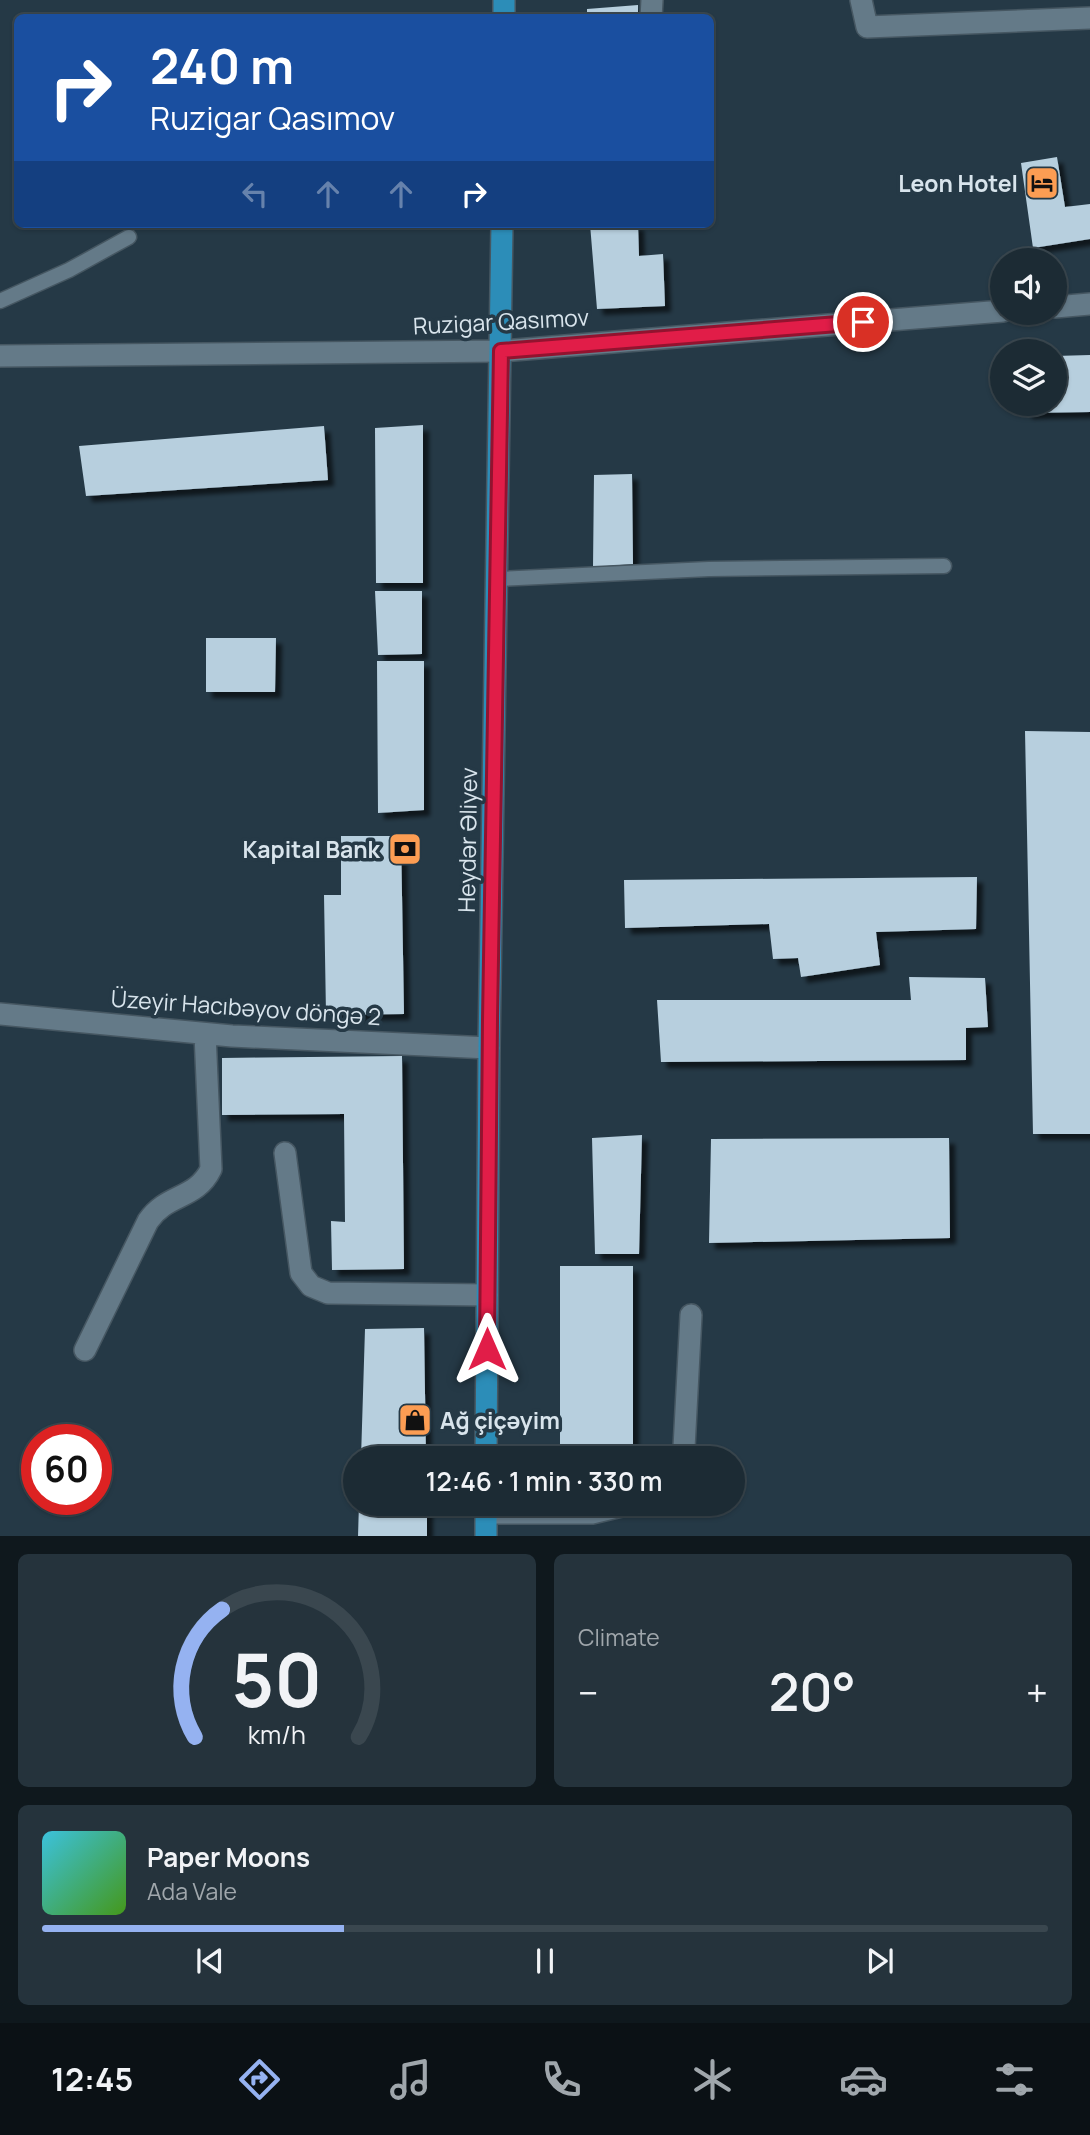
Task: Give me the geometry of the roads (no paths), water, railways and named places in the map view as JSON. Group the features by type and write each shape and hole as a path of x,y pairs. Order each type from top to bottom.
{"main road":[{"name":"Heydər Əliyev","path":"486,1446 489,1048 502,228"},
{"path":"486,1516 486,1536"}],"street":[{"path":"861,0 867,27 1090,18"},
{"path":"1067,306 1090,304"},
{"name":"Ruzigar Qasımov","path":"0,356 501,351 990,312"},
{"name":"Üzeyir Hacıbəyov döngə 2","path":"0,1014 205,1034 489,1048"},
{"path":"85,1350 148,1221 157,1208 194,1190 205,1181 211,1169 205,1034"},
{"path":"285,1153 301,1273 311,1286 328,1293 487,1295"},
{"path":"684,1446 691,1315"}],"lane":[{"path":"0,301 69,270 130,237"},
{"path":"497,579 709,569 944,566"}],"place":[{"name":"Leon Hotel","path":"1042,183"},
{"name":"Kapital Bank","path":"405,849"},
{"name":"Ağ çiçəyim","path":"415,1420"}]}
